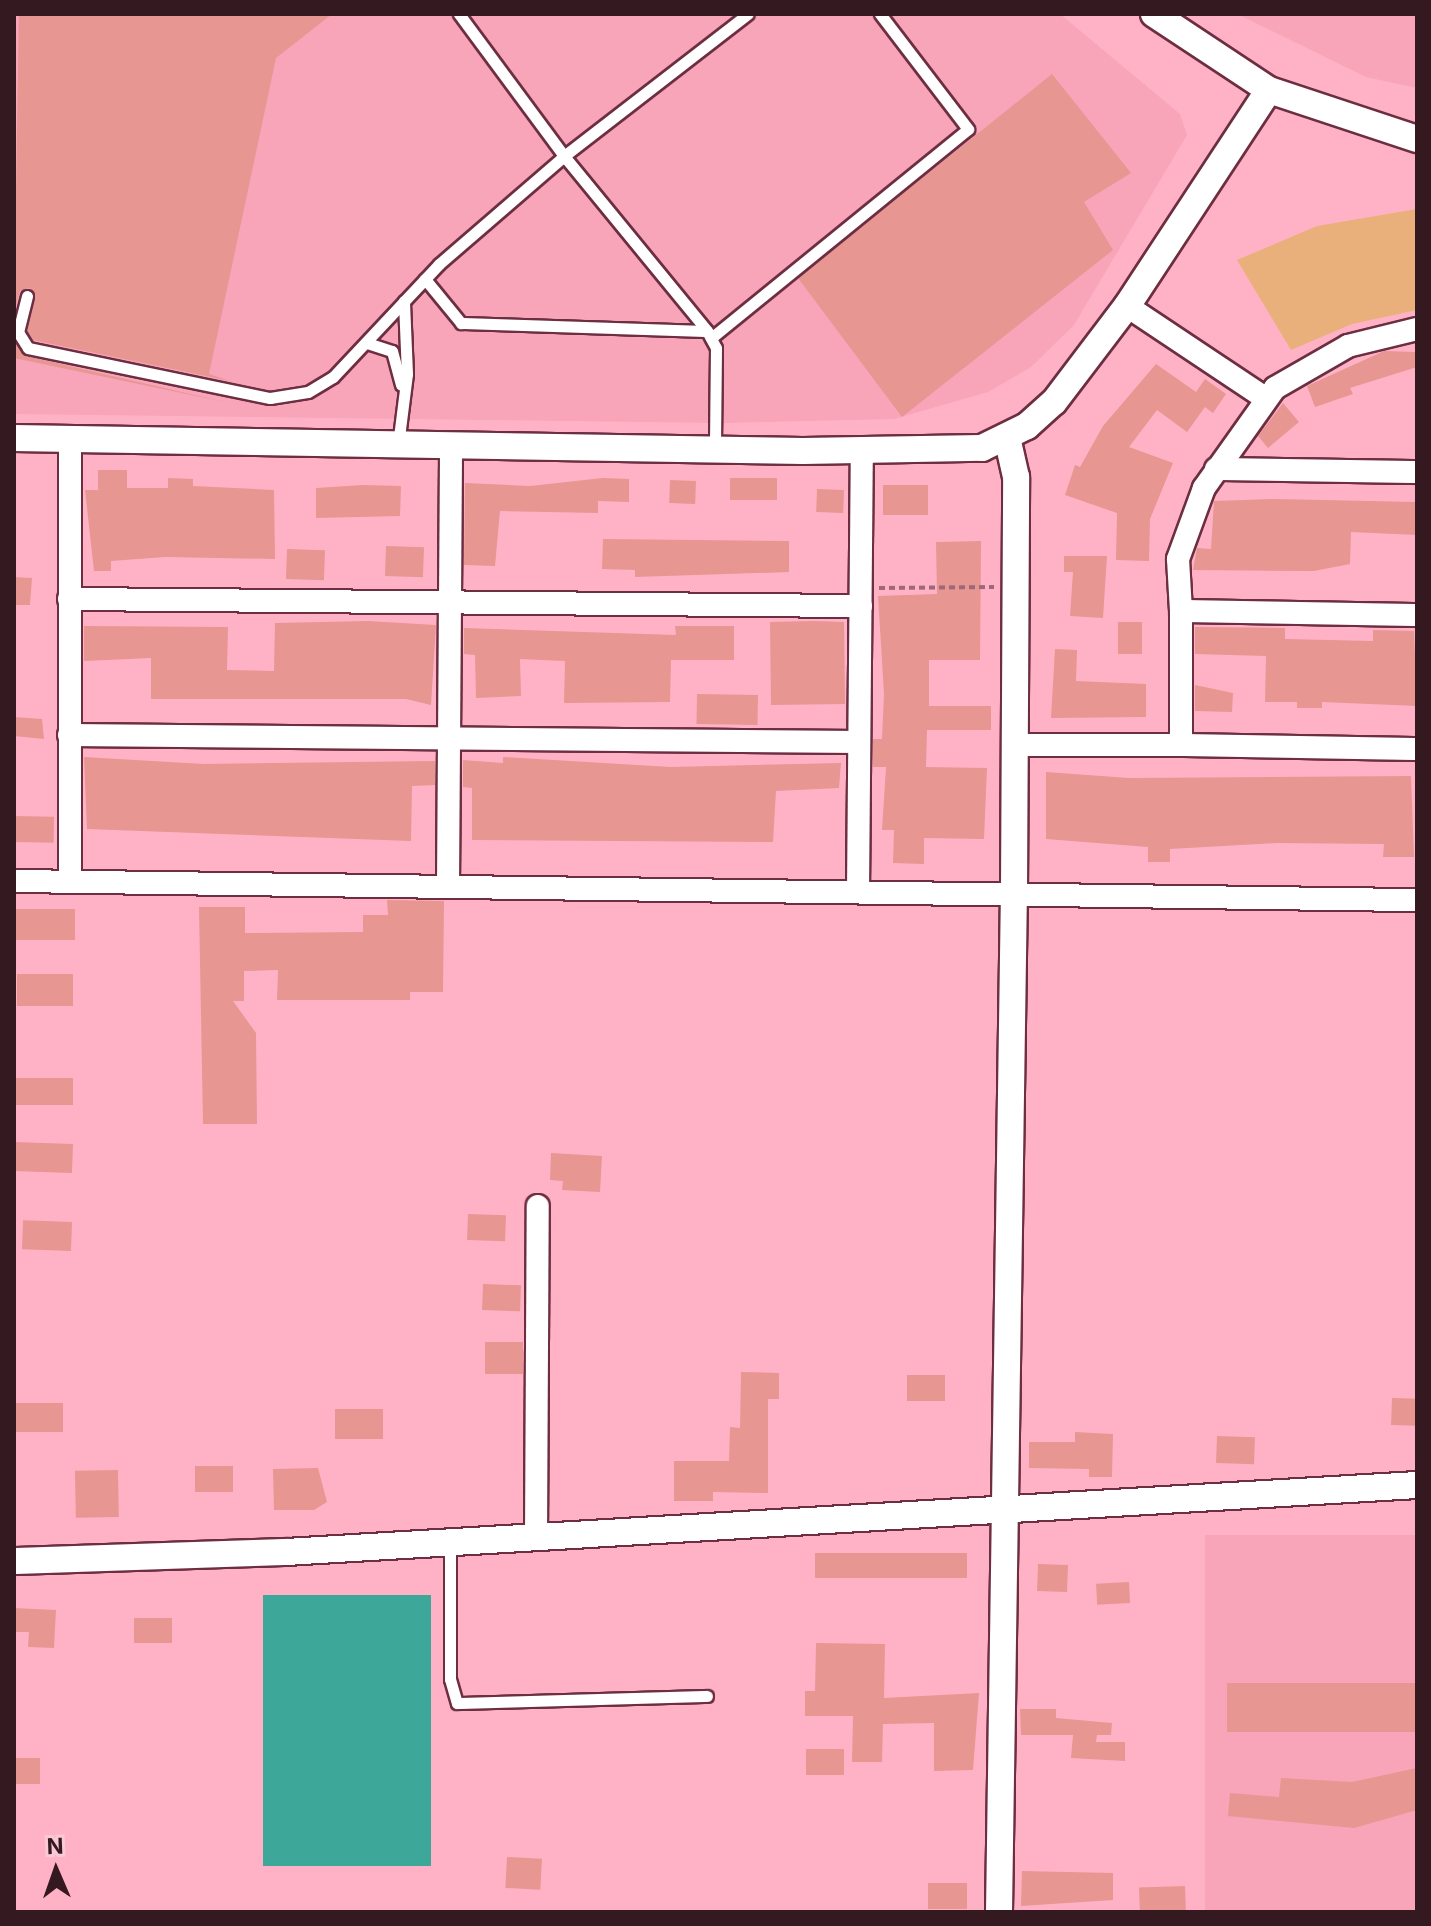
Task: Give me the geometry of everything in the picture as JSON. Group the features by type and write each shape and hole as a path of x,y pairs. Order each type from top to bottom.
{"street":[{"path":"1154,14 1269,90 1417,139"},
{"path":"14,438 951,452 1007,437 1054,402 1127,306 1269,90"},
{"path":"1127,306 1265,398"},
{"path":"1181,745 1180,542 1216,469 1265,398 1332,353 1417,329"},
{"path":"999,1912 1014,891 1016,477 1007,437"},
{"path":"70,438 70,882"},
{"path":"448,885 451,446"},
{"path":"858,891 862,451"},
{"path":"1216,469 1417,472"},
{"path":"69,599 451,603 861,597"},
{"path":"1181,611 1417,615"},
{"path":"69,735 858,742"},
{"path":"1014,745 1417,749"},
{"path":"14,881 1014,891 1417,900"},
{"path":"536,1536 538,1206"},
{"path":"14,1561 450,1541 1417,1485"}],"lane":[{"path":"459,14 564,156 709,334 715,450"},
{"path":"27,296 18,332 28,348 270,398 322,386 367,343 425,279 564,156 748,14"},
{"path":"425,279 461,323 709,334 968,129 880,14"},
{"path":"401,386 407,374 404,301"},
{"path":"367,343 392,351 401,386 398,446"},
{"path":"450,1541 450,1679 457,1703 707,1696"}],"path":[{"path":"861,597 1000,587"}],"shaded area":[{"path":"14,14 1060,14 1180,114 1187,135 1074,325 1031,367 988,392 894,419 724,423 14,414"},
{"path":"1237,14 1417,14 1417,88 1366,77"},
{"path":"1417,209 1417,310 1352,324 1291,350 1237,260 1317,226"},
{"path":"1205,1535 1417,1535 1417,1912 1205,1912"},
{"path":"263,1595 431,1595 431,1866 263,1866"}],"building":[{"path":"19,14 332,14 276,58 209,374 230,381 33,340 27,331 35,297 30,288 20,291 14,313"},
{"path":"1052,74 1131,173 1084,202 1113,250 902,417 798,278"},
{"path":"14,342 26,356 225,402 14,358"},
{"path":"1384,351 1417,352 1417,367 1350,388 1353,394 1315,407 1307,386"},
{"path":"1156,364 1196,392 1205,379 1226,394 1213,413 1205,407 1187,432 1157,410 1129,447 1173,463 1150,519 1149,561 1116,560 1117,513 1065,495 1075,465 1080,467 1103,426"},
{"path":"1283,403 1299,422 1268,448 1258,436"},
{"path":"98,470 127,470 127,488 168,488 168,478 193,479 193,486 274,490 275,559 165,557 111,561 111,571 94,571 85,490 98,490"},
{"path":"603,478 629,479 629,502 598,501 598,513 500,511 495,566 464,565 465,483 530,486"},
{"path":"730,478 777,478 777,500 730,500"},
{"path":"670,480 696,481 695,504 669,503"},
{"path":"883,485 928,485 928,515 883,515"},
{"path":"401,486 400,516 316,518 316,488"},
{"path":"817,489 844,490 843,513 816,512"},
{"path":"1214,501 1417,502 1417,535 1351,532 1350,564 1314,571 1193,570 1197,548 1211,549"},
{"path":"603,539 789,541 789,572 635,577 635,570 602,569"},
{"path":"981,541 980,660 929,660 929,706 991,706 991,730 927,730 926,767 987,768 984,839 924,838 924,864 893,863 894,830 882,830 886,767 873,767 873,739 882,739 884,694 878,596 937,594 936,542"},
{"path":"386,546 424,547 423,577 385,576"},
{"path":"287,549 325,550 324,580 286,579"},
{"path":"1064,556 1107,556 1103,618 1070,616 1073,572 1064,572"},
{"path":"14,577 32,578 30,605 14,605"},
{"path":"368,621 436,625 431,705 406,699 151,699 151,658 84,661 84,626 228,627 227,670 274,671 275,623"},
{"path":"770,622 844,622 845,704 771,705"},
{"path":"1118,622 1142,622 1142,654 1118,654"},
{"path":"675,626 734,626 734,660 671,660 670,702 564,703 565,661 520,659 521,696 476,698 475,655 464,654 464,628 676,635"},
{"path":"1195,627 1285,628 1285,639 1373,641 1373,630 1414,631 1417,706 1322,702 1322,708 1297,708 1297,702 1265,702 1266,656 1195,654"},
{"path":"1055,649 1077,650 1076,681 1146,684 1146,717 1051,718"},
{"path":"1195,685 1233,693 1232,712 1195,711"},
{"path":"697,694 758,695 757,725 696,724"},
{"path":"14,717 42,719 44,739 14,736"},
{"path":"84,757 204,764 435,761 435,785 412,786 411,841 87,829"},
{"path":"503,757 671,767 841,763 839,788 776,791 773,842 472,840 472,788 463,787 463,760 503,763"},
{"path":"1046,772 1129,778 1411,776 1414,857 1383,857 1384,844 1277,843 1170,849 1170,862 1148,862 1148,847 1046,839"},
{"path":"14,816 54,817 54,843 14,842"},
{"path":"387,900 444,901 443,992 410,992 410,1000 277,1000 278,970 244,971 244,1001 233,1001 256,1033 257,1124 203,1124 199,907 245,907 245,933 363,932 363,915 388,915"},
{"path":"14,909 75,909 75,940 14,940"},
{"path":"17,974 73,974 73,1006 17,1006"},
{"path":"14,1078 73,1078 73,1105 14,1105"},
{"path":"14,1142 73,1144 72,1173 14,1171"},
{"path":"551,1153 602,1156 600,1192 562,1190 563,1181 550,1180"},
{"path":"468,1214 506,1215 505,1241 467,1240"},
{"path":"23,1220 72,1222 71,1251 22,1249"},
{"path":"483,1284 521,1285 520,1311 482,1310"},
{"path":"485,1342 523,1342 523,1374 485,1374"},
{"path":"741,1372 779,1373 779,1399 768,1399 768,1493 713,1492 713,1501 674,1501 674,1461 729,1461 730,1427 740,1428"},
{"path":"907,1375 945,1375 945,1401 907,1401"},
{"path":"1392,1398 1417,1399 1416,1426 1391,1425"},
{"path":"15,1403 63,1403 63,1432 15,1432"},
{"path":"335,1409 383,1409 383,1439 335,1439"},
{"path":"1075,1432 1113,1434 1112,1477 1089,1477 1089,1469 1029,1468 1029,1442 1075,1442"},
{"path":"1217,1436 1255,1437 1254,1464 1216,1463"},
{"path":"195,1466 233,1466 233,1492 195,1492"},
{"path":"318,1468 327,1502 314,1510 274,1510 273,1469"},
{"path":"118,1470 119,1517 76,1518 75,1471"},
{"path":"815,1553 967,1553 967,1578 815,1578"},
{"path":"1038,1564 1068,1565 1067,1592 1037,1591"},
{"path":"1129,1582 1130,1603 1097,1605 1096,1584"},
{"path":"14,1608 56,1610 54,1648 28,1647 29,1632 14,1632"},
{"path":"134,1618 172,1618 172,1643 134,1643"},
{"path":"816,1643 885,1644 884,1698 979,1693 973,1770 934,1771 934,1723 883,1724 882,1762 852,1762 853,1716 805,1716 805,1691 815,1691"},
{"path":"1227,1683 1417,1683 1417,1732 1227,1732"},
{"path":"1020,1709 1056,1709 1056,1718 1112,1723 1111,1735 1097,1735 1096,1742 1125,1742 1125,1761 1071,1758 1073,1735 1021,1735"},
{"path":"806,1749 844,1749 844,1775 806,1775"},
{"path":"14,1758 40,1758 40,1784 14,1784"},
{"path":"1417,1768 1417,1810 1354,1828 1228,1816 1230,1793 1279,1797 1281,1778 1352,1782"},
{"path":"507,1857 542,1859 540,1890 505,1888"},
{"path":"1022,1871 1113,1873 1113,1900 1021,1906"},
{"path":"928,1883 967,1883 967,1909 928,1909"},
{"path":"1185,1886 1186,1910 1140,1912 1139,1888"}]}
